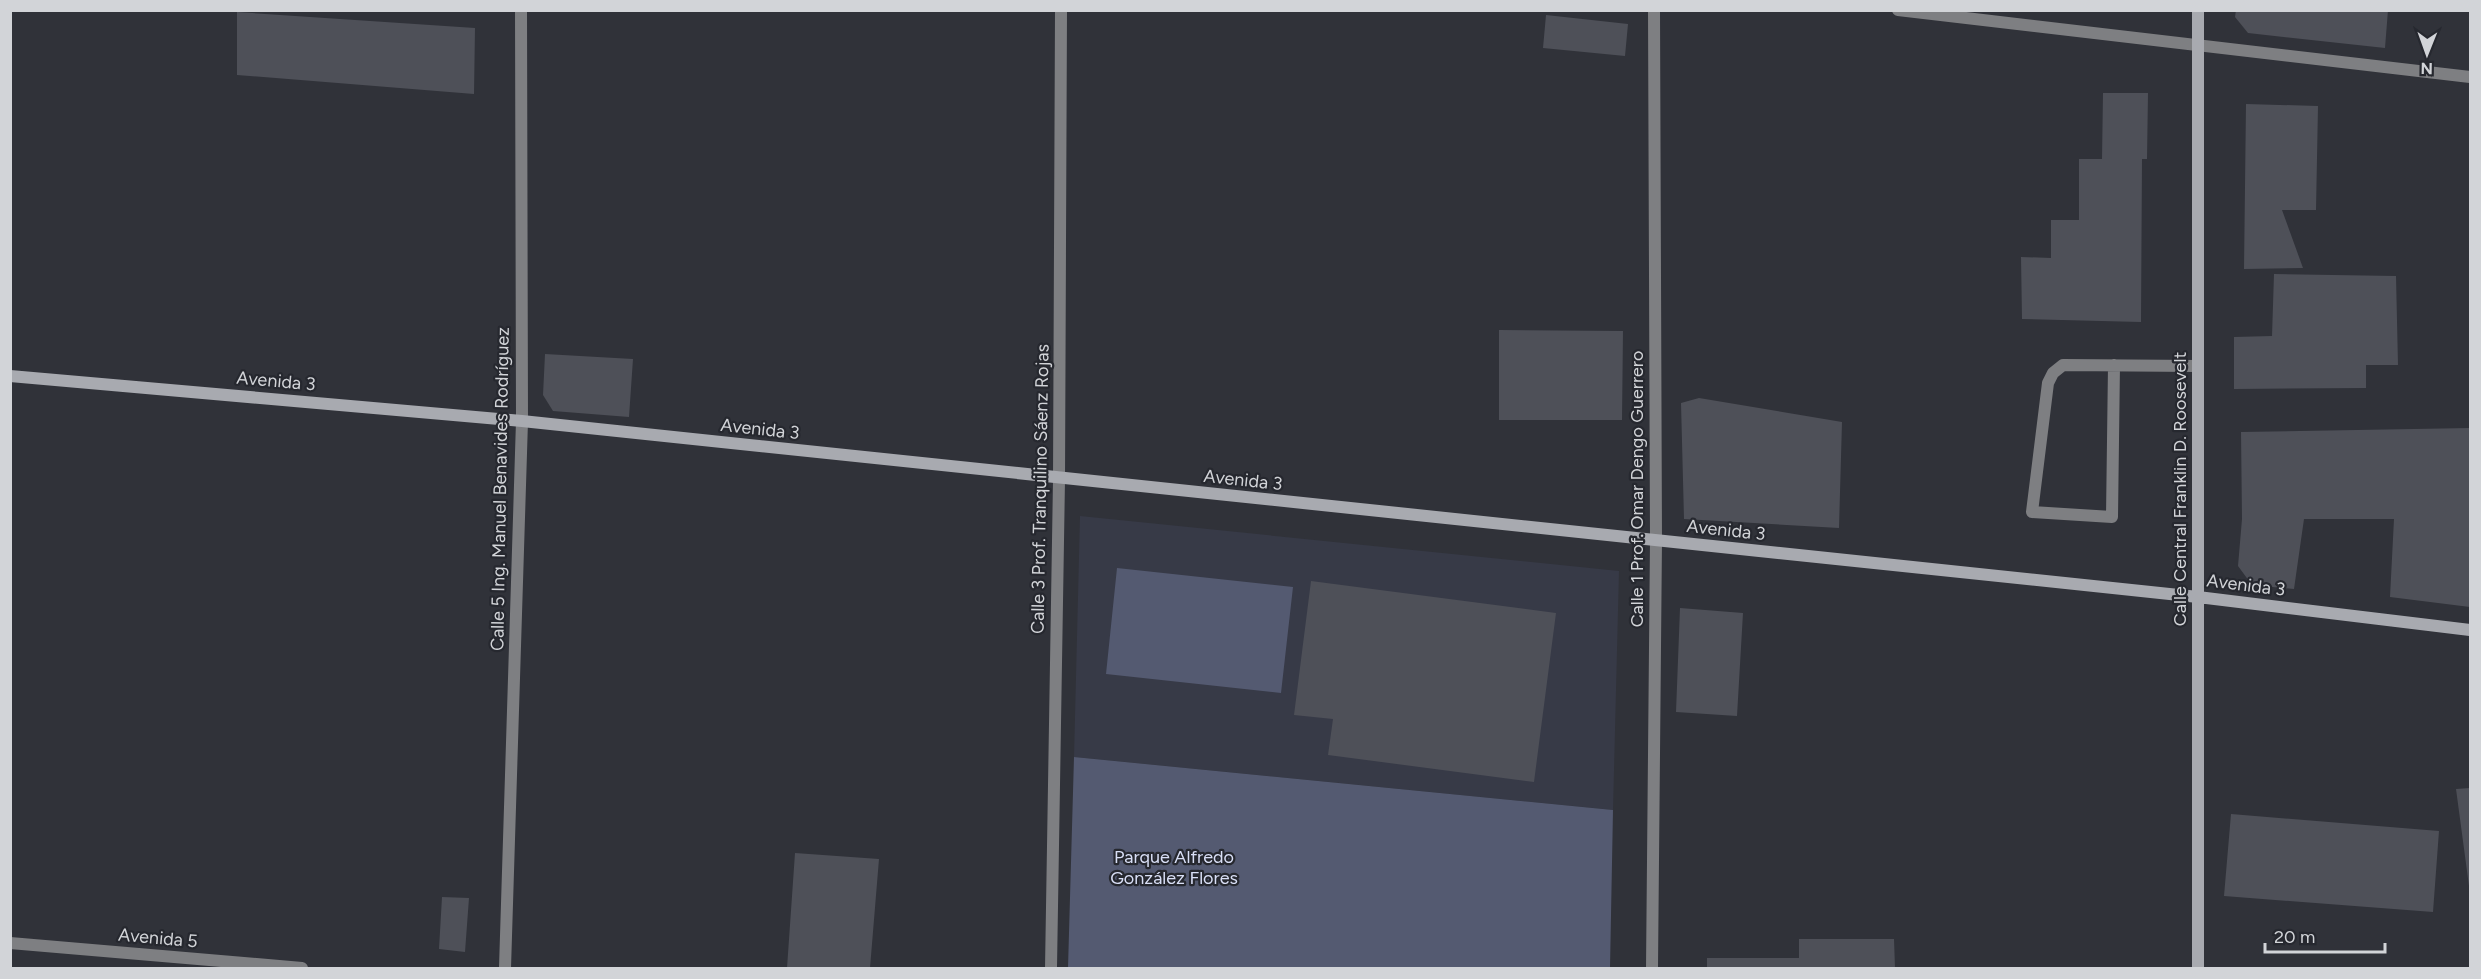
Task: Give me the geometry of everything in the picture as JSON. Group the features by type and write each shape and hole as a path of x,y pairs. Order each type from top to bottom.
{"street":[{"name":"Calle 5 Ing. Manuel Benavides Rodríguez","path":"505,969 522,422 521,10"},
{"name":"Calle 3 Prof. Tranquilino Sáenz Rojas","path":"1051,969 1059,480 1061,10"},
{"name":"Calle 1 Prof. Omar Dengo Guerrero","path":"1652,969 1656,540 1654,10"},
{"path":"1898,10 2470,77"},
{"name":"Calle Central Franklin D. Roosevelt","path":"2198,10 2198,969"},
{"path":"2114,365 2112,517 2032,512 2048,383 2053,373 2062,365 2114,365 2198,366"},
{"name":"Avenida 3","path":"10,376 522,422 1059,480 2198,597 2470,630"},
{"name":"Avenida 5","path":"10,943 302,969"}],"shaded area":[{"path":"1080,516 1619,571 1613,810 1074,757"}],"green space":[{"path":"1117,568 1293,587 1281,693 1106,674"},
{"name":"Parque Alfredo González Flores","path":"1074,757 1613,810 1610,968 1068,968"}],"building":[{"path":"2236,10 2388,10 2385,48 2248,33 2235,17"},
{"path":"237,12 475,28 474,94 237,75"},
{"path":"1546,15 1628,24 1625,56 1543,48"},
{"path":"2103,93 2148,93 2147,159 2142,159 2141,322 2022,319 2021,257 2051,258 2051,220 2079,220 2079,159 2102,159"},
{"path":"2246,104 2318,106 2316,210 2282,210 2303,268 2244,269"},
{"path":"2274,274 2396,276 2398,365 2366,365 2366,388 2234,389 2234,337 2272,336"},
{"path":"1499,330 1623,331 1622,420 1499,420"},
{"path":"545,354 633,359 629,417 553,411 543,395"},
{"path":"1699,398 1842,422 1839,528 1684,519 1681,403"},
{"path":"2470,428 2470,607 2390,597 2394,519 2304,519 2294,589 2252,585 2238,566 2242,519 2241,432"},
{"path":"1311,581 1556,613 1534,782 1328,755 1333,719 1294,715"},
{"path":"1680,608 1743,613 1737,716 1676,712"},
{"path":"2470,788 2470,886 2469,886 2456,789"},
{"path":"2231,814 2439,831 2433,912 2224,896"},
{"path":"795,853 879,859 870,968 787,968"},
{"path":"442,897 469,898 465,952 439,949"},
{"path":"1799,939 1894,939 1895,968 1707,968 1707,958 1799,958"}]}
